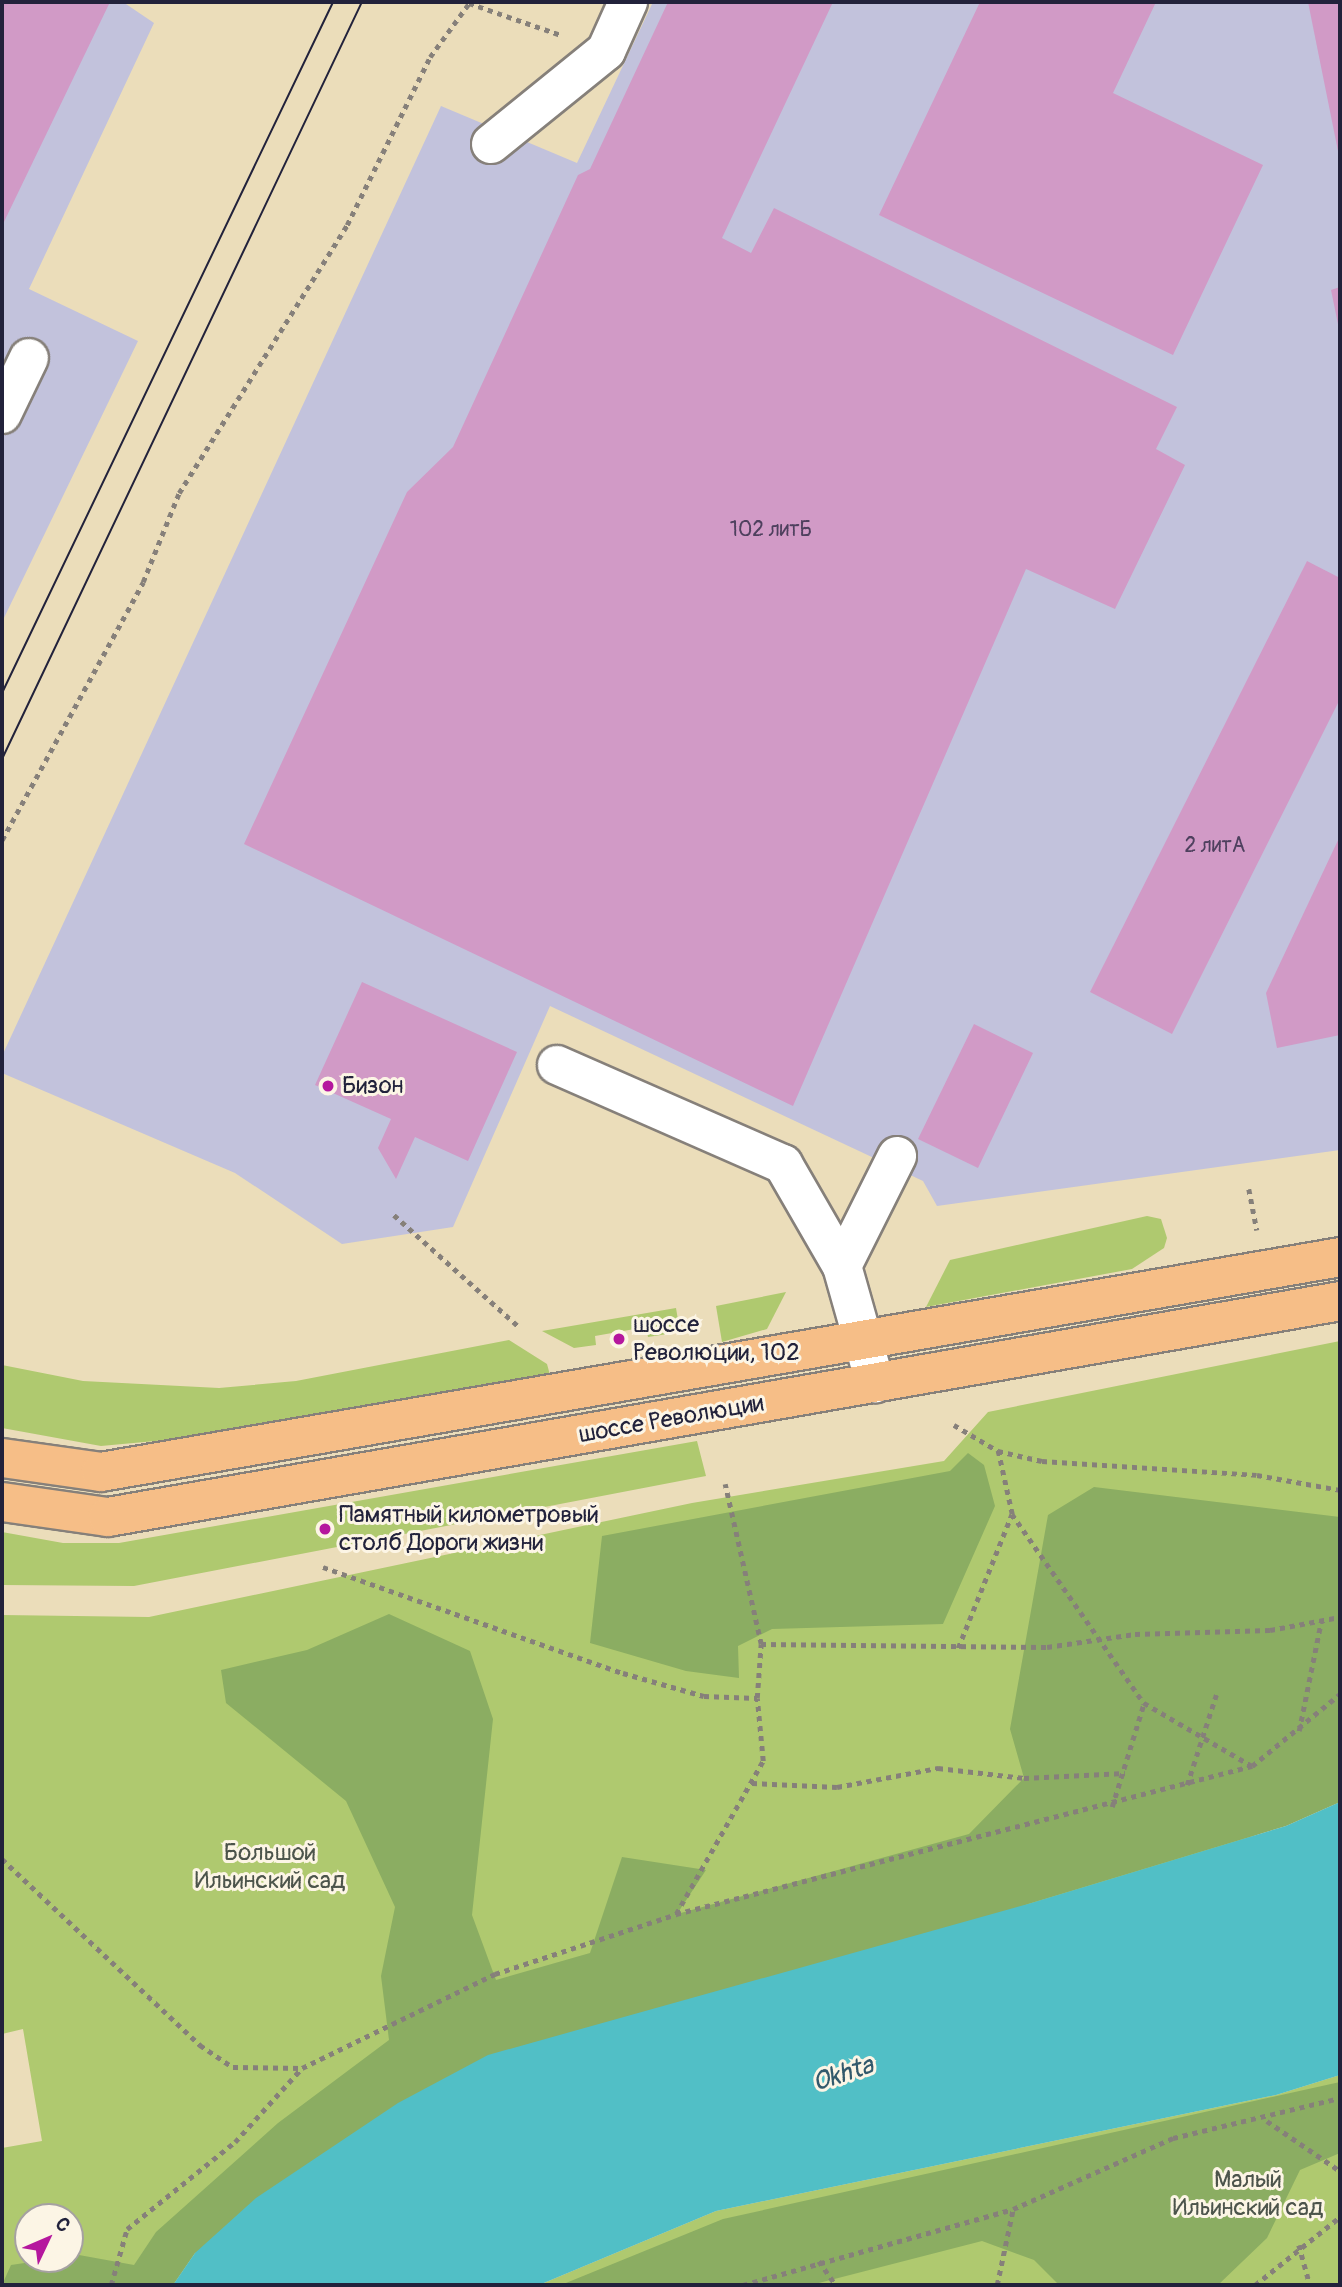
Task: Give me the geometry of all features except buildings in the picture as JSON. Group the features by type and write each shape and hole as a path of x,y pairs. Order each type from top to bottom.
{"main road":[{"name":"шоссе Революции","path":"2,1458 101,1472 1340,1257"},
{"name":"шоссе Революции","path":"2,1502 108,1517 1340,1301"}],"lane":[{"path":"491,144 606,51 628,2"},
{"path":"2,414 29,358"},
{"path":"556,1065 783,1164 842,1266 874,1382"},
{"path":"842,1266 897,1157"}],"path":[{"path":"2,840 143,582 179,493 346,225 430,57 470,2 606,51"},
{"path":"394,1215 518,1326"},
{"path":"954,1425 998,1451 1042,1461 1256,1475 1340,1490"},
{"path":"998,1451 1012,1514 1095,1641 1144,1703 1252,1766"},
{"path":"676,1914 763,1760 757,1698 761,1644 725,1484"},
{"path":"958,1648 1012,1514"},
{"path":"323,1567 623,1673 704,1696 757,1698"},
{"path":"761,1644 818,1640 958,1648 1095,1641 1321,1622 1340,1617"},
{"path":"1299,1731 1321,1622"},
{"path":"111,2285 127,2229 235,2142 302,2068 495,1973 676,1914 969,1834 1112,1807 1252,1766 1299,1731 1340,1694"},
{"path":"1186,1786 1216,1695"},
{"path":"1112,1807 1125,1773 1144,1703"},
{"path":"752,1783 837,1787 938,1768 1024,1778 1125,1773"},
{"path":"2,1859 200,2045 233,2067 302,2068"},
{"path":"743,2285 818,2260 1013,2209 1173,2138 1267,2120 1340,2098"},
{"path":"1267,2120 1340,2171"},
{"path":"997,2285 1013,2209"},
{"path":"1255,2285 1299,2245 1340,2217"},
{"path":"1299,2245 1310,2285"},
{"path":"818,2260 836,2285"}],"shaded area":[{"path":"2,2 123,2 154,23 29,289 138,341 2,622"},
{"path":"653,2 1340,2 1340,1150 937,1206 923,1181 550,1006 453,1227 342,1244 235,1173 2,1073 2,1056 441,106 577,163"}],"green space":[{"path":"1147,1216 1161,1219 1167,1238 1164,1248 1132,1269 926,1307 950,1260"},
{"path":"786,1292 767,1329 722,1342 716,1306"},
{"path":"676,1308 680,1332 648,1337 646,1327 595,1336 596,1345 574,1348 542,1331"},
{"path":"509,1340 547,1364 550,1375 166,1440 101,1446 2,1428 2,1365 83,1381 219,1388 296,1381"},
{"name":"Большой Ильинский сад","path":"1340,1341 1340,1802 195,2253 173,2285 2,2285 2,2148 42,2141 23,2029 2,2034 2,1615 149,1617 692,1503 944,1461 988,1412"},
{"path":"697,1441 706,1476 134,1586 2,1585 2,1532 63,1543 119,1543"},
{"path":"968,1453 984,1465 995,1506 943,1624 772,1629 738,1646 739,1678 686,1671 590,1643 602,1536 950,1471"},
{"path":"1094,1487 1340,1517 1340,1802 1286,1826 1028,1904 195,2253 173,2285 2,2285 11,2265 14,2265 14,2273 84,2273 84,2256 134,2265 156,2232 278,2123 389,2040 381,1976 395,1907 346,1801 226,1703 221,1670 307,1650 389,1614 470,1651 493,1719 472,1915 496,1980 590,1953 622,1857 706,1870 677,1914 969,1834 1024,1778 1010,1729 1048,1515"},
{"name":"Малый Ильинский сад","path":"1340,2075 1340,2285 539,2285 716,2211 1276,2095"},
{"name":"Малый Ильинский сад","path":"1340,2082 1340,2153 1300,2170 1267,2238 1218,2285 1059,2285 1034,2260 982,2241 811,2285 561,2285 723,2219"}],"water":[{"name":"Okhta","path":"1340,1802 1340,2075 1276,2095 716,2211 539,2285 173,2285 195,2253 256,2198 398,2103 488,2055 1028,1904 1286,1826"}],"tram line":[{"path":"2,693 333,2"},
{"path":"2,759 362,2"}],"place":[{"name":"Бизон","path":"328,1086"},
{"name":"шоссе Революции, 102","path":"619,1339"},
{"name":"Памятный километровый столб Дороги жизни","path":"325,1529"}]}
